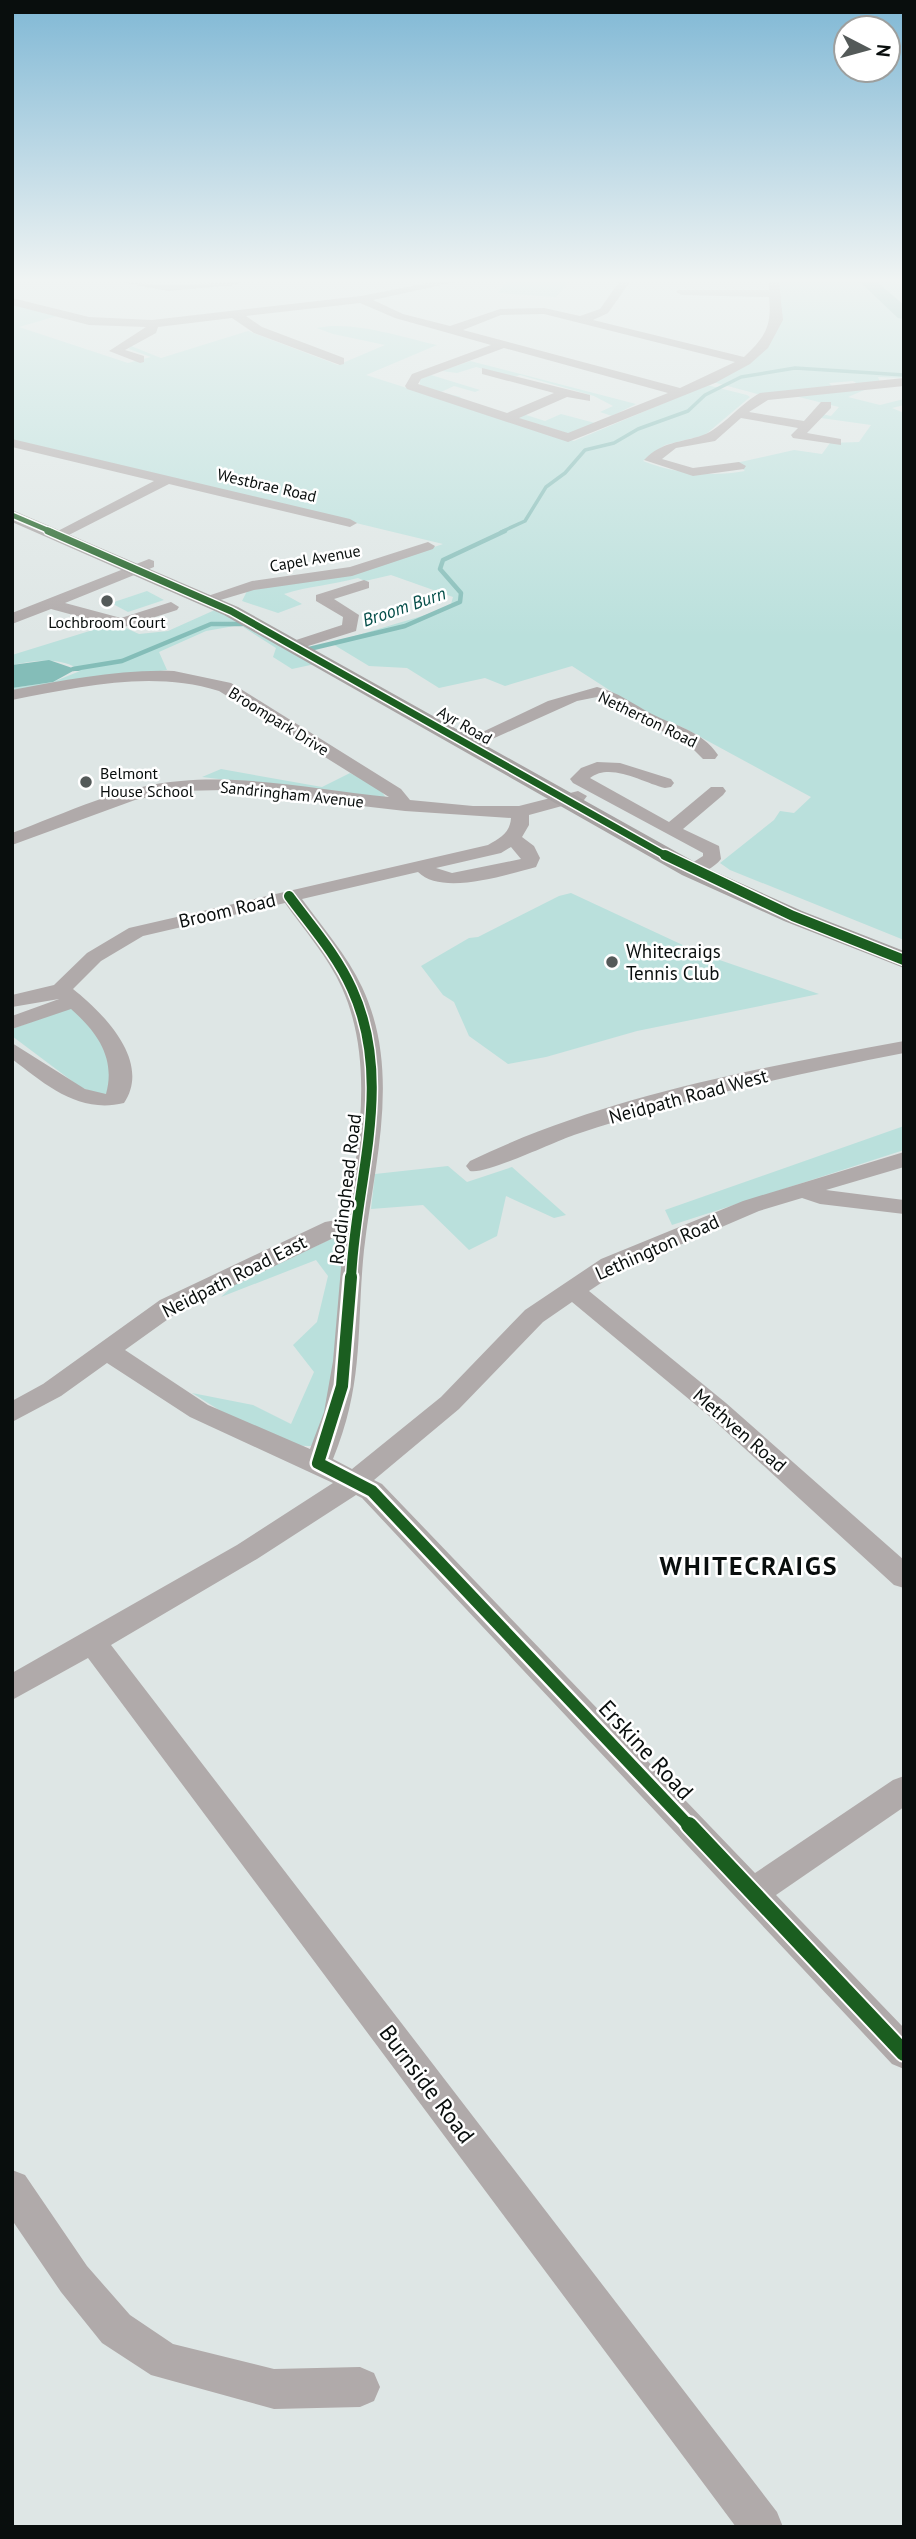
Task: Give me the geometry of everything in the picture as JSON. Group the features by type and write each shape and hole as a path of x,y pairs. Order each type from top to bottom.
{"main road":[{"name":"Ayr Road","path":"12,513 144,566 213,598 302,643 571,798 697,867 862,938 904,960"},
{"name":"Ayr Road","path":"862,938 904,948"}],"street":[{"path":"465,400 505,419 568,438 657,400"},
{"path":"497,400 548,417"},
{"path":"505,419 547,400"},
{"path":"739,466 693,472 651,460 672,445 710,438 758,400"},
{"path":"826,405 798,435 836,442"},
{"path":"738,414 805,425"},
{"path":"808,451 821,440"},
{"name":"Westbrae Road","path":"12,443 350,523"},
{"path":"63,534 166,480"},
{"name":"Capel Avenue","path":"213,598 252,586 352,572 428,546"},
{"path":"16,614 51,604 144,566"},
{"path":"321,598 364,585"},
{"path":"302,643 350,628 353,620 351,615 305,590"},
{"path":"51,604 121,623 171,607"},
{"name":"Broompark Drive","path":"12,695 73,684 153,676 186,676 211,681 225,687 395,793 405,806"},
{"name":"Netherton Road","path":"473,742 581,693 596,692 642,717 694,738 709,755"},
{"path":"665,783 606,766 582,774 579,779 670,830 712,850 712,859 697,867"},
{"name":"Sandringham Avenue","path":"12,839 130,796 179,786 236,786 405,806 520,813 571,798"},
{"path":"670,830 717,790"},
{"path":"422,865 433,877 452,879 529,863 531,858 527,850 512,838 522,822 520,813"},
{"name":"Broom Road","path":"67,995 94,957 136,932 494,849 512,838"},
{"name":"Roddinghead Road","path":"289,896 353,989 363,1022 372,1072 373,1121 352,1253 351,1334 345,1377 327,1444 318,1463"},
{"path":"12,1023 67,995"},
{"path":"12,1001 67,995 99,1024 119,1054 121,1087 117,1098 108,1102 94,1102 78,1095 12,1049"},
{"name":"Neidpath Road West","path":"478,1166 537,1140 671,1097 904,1046"},
{"name":"Lethington Road","path":"353,1483 450,1403 534,1316 571,1289 633,1253 803,1189 904,1159"},
{"path":"803,1189 820,1198 904,1207"},
{"name":"Neidpath Road East","path":"12,1413 107,1351 169,1306 333,1227 358,1224"},
{"name":"Methven Road","path":"571,1289 717,1409 904,1577"},
{"path":"12,1688 247,1552 353,1483 318,1463 199,1411 107,1351"},
{"name":"Erskine Road","path":"353,1483 372,1491 904,2053"},
{"name":"Burnside Road","path":"92,1642 762,2527"},
{"path":"752,1894 860,1822 904,1789"},
{"path":"12,2188 74,2279 116,2329 165,2361 274,2389 360,2387"}],"shaded area":[{"path":"12,400 446,400 574,441 670,400 746,400 705,435 665,445 643,461 668,469 720,474 745,471 736,463 794,450 822,454 830,443 859,442 871,425 821,418 822,414 831,416 839,407 813,400 862,400 880,405 904,400 904,405 892,408 904,413 904,940 730,870 720,863 774,820 780,811 794,813 811,797 682,727 648,715 572,666 505,686 485,678 439,688 407,668 369,666 331,643 439,611 451,604 453,597 391,575 365,581 358,578 284,594 302,604 278,613 242,601 247,591 373,568 443,544 12,440"},
{"path":"603,400 636,404 612,416 600,412 613,406"},
{"path":"523,414 545,421 561,414 595,423 570,434 514,417"},
{"path":"147,591 164,600 128,612 111,603"},
{"path":"217,609 315,664 292,669 273,657 276,648 240,625 206,631 159,652 167,670 12,692 12,688 53,682 80,671 57,661 12,665 12,655 96,629 121,626 139,634 168,631"},
{"path":"49,660 81,671 73,671 53,682 12,688 12,665"},
{"path":"221,769 322,787 350,773 379,788 387,799 202,777"},
{"path":"571,893 702,954 819,994 637,1031 546,1057 508,1064 469,1036 454,1002 443,995 421,966 469,938 478,937 559,896"},
{"path":"76,1008 112,1054 115,1084 105,1097 80,1087 12,1036 12,1029"},
{"path":"904,1126 904,1150 672,1225 665,1210"},
{"path":"448,1166 467,1182 512,1167 566,1215 554,1218 506,1196 497,1236 469,1250 423,1205 371,1209 375,1174"},
{"path":"333,1238 341,1243 342,1327 320,1434 311,1446 295,1445 249,1428 192,1393 253,1405 291,1424 314,1372 293,1345 317,1322 328,1276 316,1260 221,1297 234,1285"}],"waterway":[{"name":"Broom Burn","path":"501,532 525,521 546,487 565,473 585,450 614,443 638,429 688,411 699,400"},
{"name":"Broom Burn","path":"305,650 405,626 460,602 461,593 440,569 443,560 505,531"},
{"name":"Broom Burn","path":"73,669 122,661 211,624 242,624"}],"cycle path":[{"path":"12,515 231,611 691,870 793,916 904,960"},
{"path":"289,896 328,947 352,989 366,1030 372,1085 366,1169 352,1251 346,1361 337,1412 318,1463 372,1491 904,2053"}],"place":[{"name":"Lochbroom Court","path":"107,601"},
{"name":"Belmont House School","path":"86,782"},
{"name":"Whitecraigs Tennis Club","path":"612,962"}],"district":[{"name":"WHITECRAIGS","path":"749,1566"}]}
